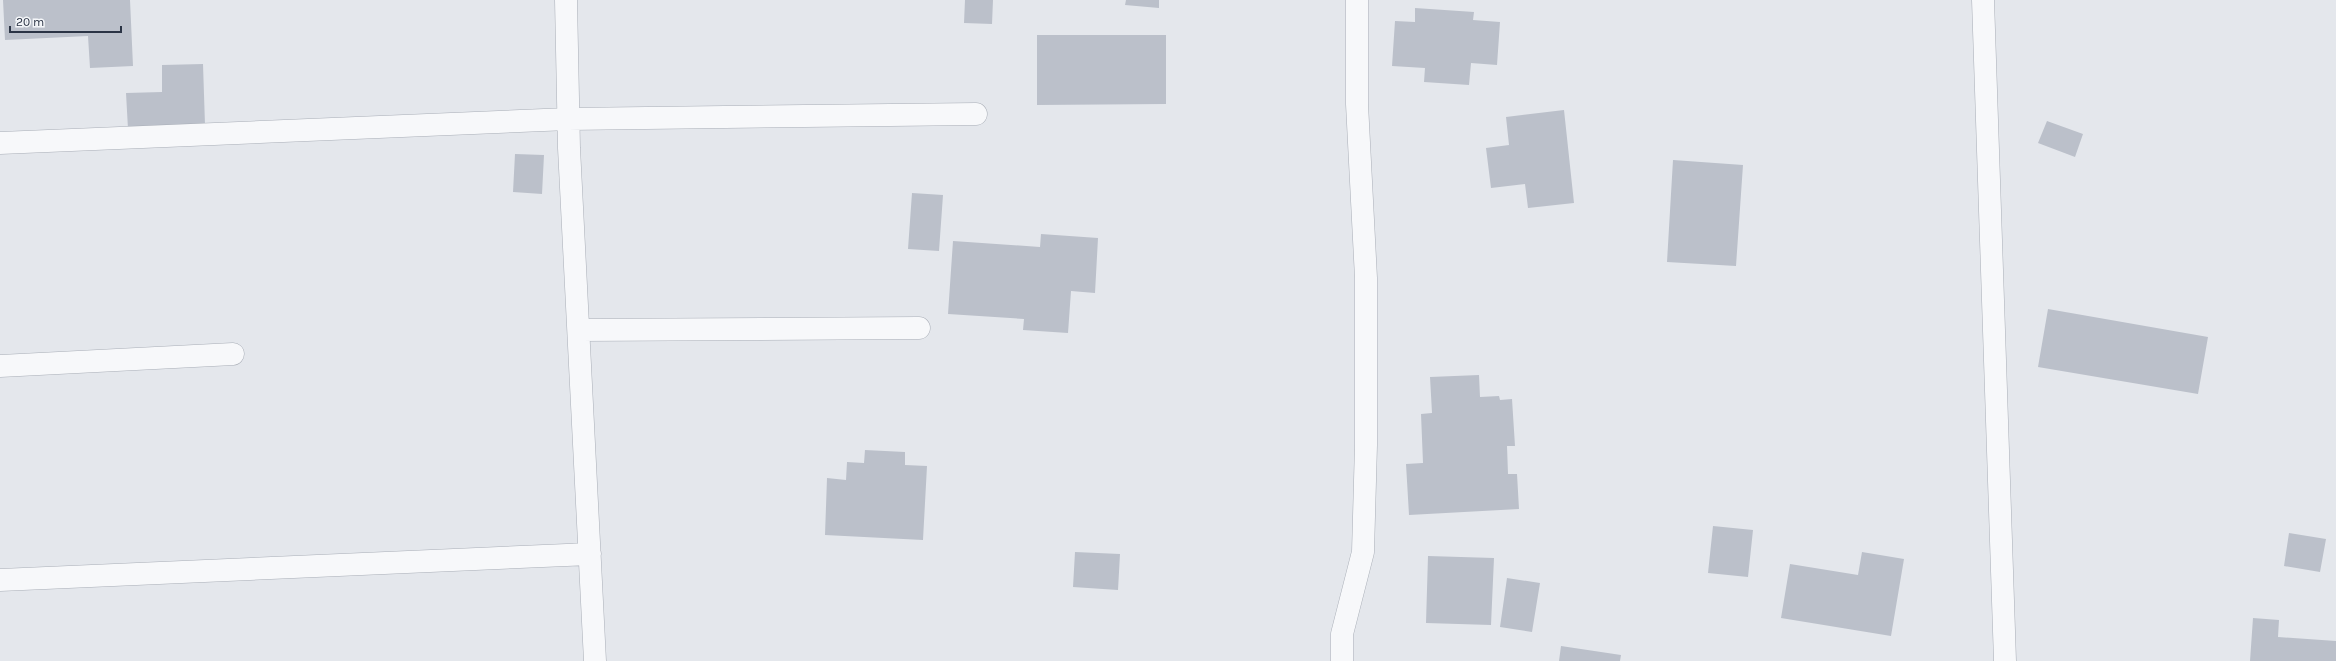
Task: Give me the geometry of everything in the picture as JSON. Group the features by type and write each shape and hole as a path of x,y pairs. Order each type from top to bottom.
{"street":[{"path":"566,0 568,119 595,661"},
{"path":"1342,661 1342,634 1363,552 1366,445 1366,278 1357,104 1357,0"},
{"path":"1983,0 2005,661"},
{"path":"0,143 568,119 976,114"},
{"path":"579,330 919,328"},
{"path":"0,366 233,354"},
{"path":"0,580 590,554"}],"building":[{"path":"3,0 130,0 133,66 90,68 88,36 5,40"},
{"path":"965,0 993,0 992,24 964,23"},
{"path":"1126,0 1159,0 1159,8 1125,5"},
{"path":"1415,8 1474,12 1473,20 1500,22 1497,65 1471,63 1469,85 1424,82 1425,68 1392,66 1395,21 1415,22"},
{"path":"1037,35 1166,35 1166,104 1037,105"},
{"path":"203,64 205,125 128,129 126,93 162,92 162,65"},
{"path":"1564,110 1574,203 1528,208 1525,184 1491,188 1486,148 1509,145 1506,117"},
{"path":"2047,121 2083,134 2075,157 2038,143"},
{"path":"515,154 544,155 542,194 513,192"},
{"path":"1673,160 1743,165 1736,266 1667,262"},
{"path":"912,193 943,195 939,251 908,249"},
{"path":"1041,234 1098,238 1095,293 1071,291 1068,333 1023,330 1024,319 948,314 953,241 1040,247"},
{"path":"2048,309 2208,337 2198,394 2038,367"},
{"path":"1479,375 1480,397 1499,396 1500,400 1512,399 1515,446 1507,446 1508,474 1517,474 1519,509 1409,515 1406,464 1423,463 1421,414 1432,413 1430,377"},
{"path":"865,450 905,452 905,465 927,466 923,540 825,535 827,478 846,480 847,462 864,463"},
{"path":"1713,526 1753,530 1748,577 1708,573"},
{"path":"2289,533 2326,539 2320,572 2284,566"},
{"path":"1075,552 1120,554 1118,590 1073,587"},
{"path":"1862,552 1904,559 1891,636 1781,618 1790,564 1858,575"},
{"path":"1428,556 1494,558 1491,625 1426,623"},
{"path":"1507,578 1540,583 1532,632 1500,627"},
{"path":"2253,618 2279,620 2278,637 2336,641 2336,661 2250,661"},
{"path":"1561,646 1621,655 1620,661 1559,661"}]}
